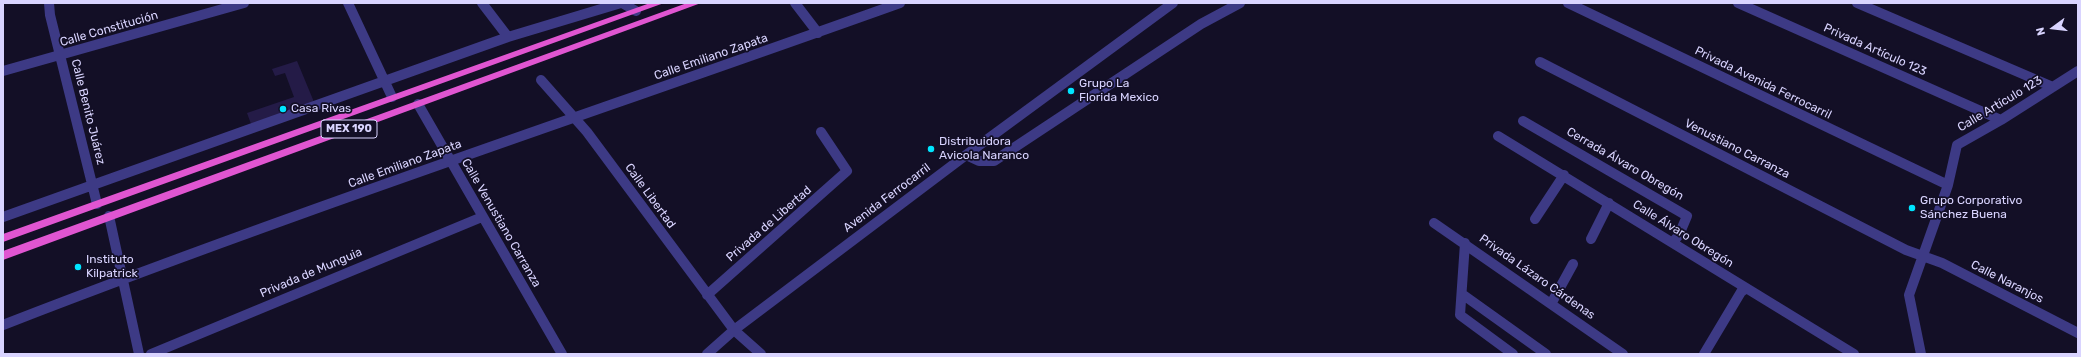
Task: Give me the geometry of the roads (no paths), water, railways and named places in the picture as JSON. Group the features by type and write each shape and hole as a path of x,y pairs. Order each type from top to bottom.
{"highway":[{"name":"MEX 190","path":"3,238 659,3"},
{"name":"MEX 190","path":"3,256 109,216 696,3"}],"street":[{"name":"Calle Benito Juárez","path":"49,3 50,15 97,204"},
{"name":"Calle Constitución","path":"3,70 60,55 223,6 244,3"},
{"path":"348,3 386,82 392,98"},
{"path":"482,3 508,37"},
{"path":"3,216 386,82 508,37 622,3 636,11"},
{"path":"795,3 818,33"},
{"name":"Calle Emiliano Zapata","path":"3,325 122,278 900,3"},
{"name":"Avenida Ferrocarril","path":"707,354 734,330 966,155 1173,3"},
{"path":"966,155 976,162 984,163 994,160 1048,126 1201,24 1240,3"},
{"name":"Privada Avenida Ferrocarril","path":"1568,3 1948,184"},
{"name":"Privada Artículo 123","path":"1738,3 2001,120"},
{"path":"1857,3 2054,87"},
{"name":"Venustiano Carranza","path":"1540,62 1899,246 1922,256"},
{"name":"Calle Artículo 123","path":"1921,354 1908,295 1948,184 1957,145 2001,120 2078,71"},
{"name":"Calle Libertad","path":"541,80 574,118 734,330 761,354"},
{"name":"Calle Venustiano Carranza","path":"418,104 562,354"},
{"name":"Cerrada Álvaro Obregón","path":"1523,121 1687,216 1679,235 1673,242"},
{"name":"Privada de Libertad","path":"707,295 847,172 821,132"},
{"name":"Calle Álvaro Obregón","path":"1498,136 1564,175 1854,354"},
{"path":"1535,219 1564,175"},
{"path":"1591,239 1609,203"},
{"path":"109,216 138,354"},
{"name":"Privada de Munguia","path":"151,354 482,217"},
{"name":"Privada Lázaro Cárdenas","path":"1434,224 1465,243 1623,354"},
{"path":"1465,243 1460,315 1513,354"},
{"name":"Calle Naranjos","path":"1922,256 1942,263 2078,333"},
{"path":"1551,304 1573,264"},
{"path":"1704,354 1740,292 1746,288"},
{"path":"1462,294 1546,354"}],"place":[{"name":"Grupo La Florida Mexico","path":"1071,91"},
{"name":"Casa Rivas","path":"283,109"},
{"name":"Distribuidora Avicola Naranco","path":"931,149"},
{"name":"Grupo Corporativo Sánchez Buena","path":"1912,208"},
{"name":"Instituto Kilpatrick","path":"78,267"}]}
